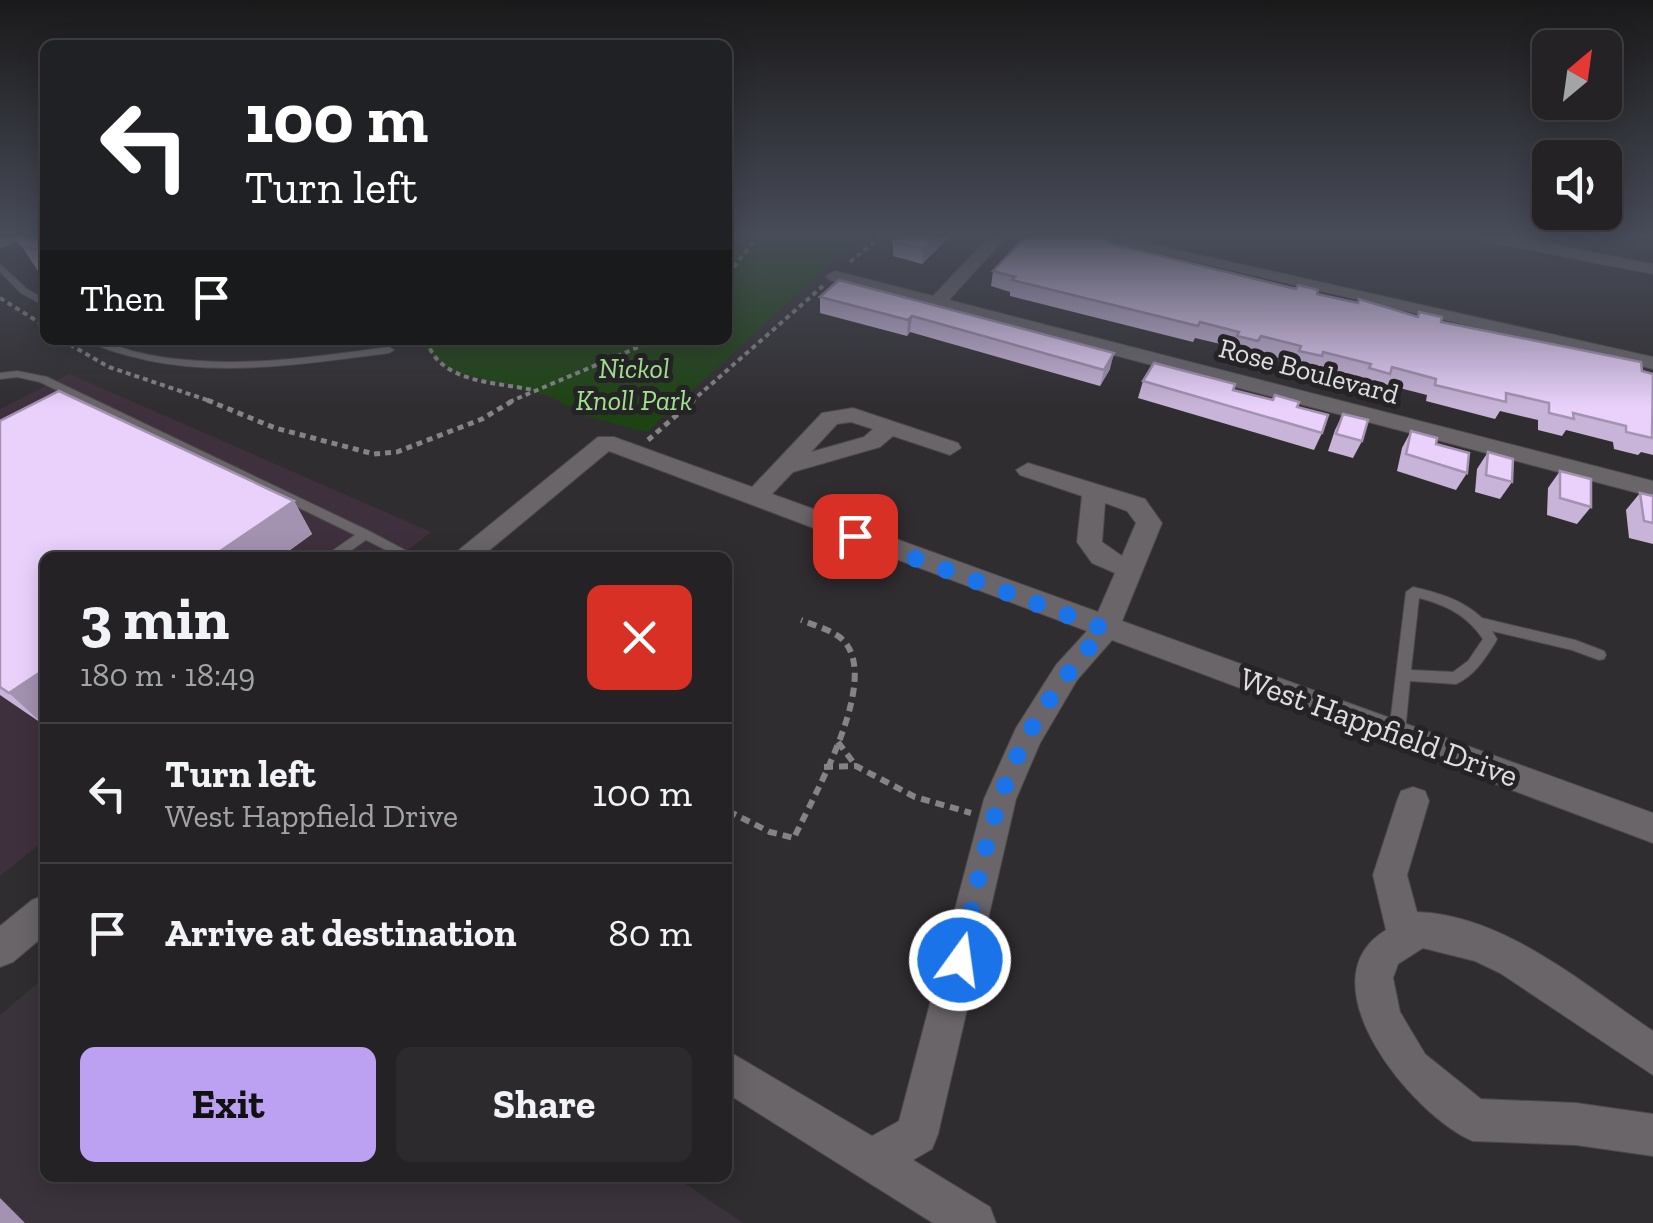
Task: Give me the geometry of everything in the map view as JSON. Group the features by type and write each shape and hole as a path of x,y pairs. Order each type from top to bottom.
{"street":[{"name":"Rose Boulevard","path":"902,293 1653,489"},
{"path":"937,302 946,293"},
{"path":"1345,293 1653,363"},
{"path":"755,498 830,418 839,414 950,448"},
{"path":"785,466 872,442 890,427"},
{"name":"West Happfield Drive","path":"469,552 606,442 1653,828"},
{"path":"870,1161 917,1134 994,820 1026,737 1066,673 1105,629 1148,523 1146,514 1136,505 1028,470"},
{"path":"1095,492 1087,535 1089,546 1095,555 1130,568"},
{"name":"West Happfield Drive","path":"1406,938 1390,875 1413,801"},
{"path":"0,948 40,916"},
{"path":"1653,1055 1513,960 1480,944 1420,930 1383,952 1374,978 1382,1018 1411,1068 1473,1120 1576,1124 1653,1135"},
{"path":"732,1074 974,1223"}],"lane":[{"path":"106,345 140,357 213,364 278,364 389,350"},
{"path":"0,376 17,374 43,379 402,552"},
{"path":"341,552 365,534"},
{"path":"1397,732 1413,592 1462,606 1481,623 1490,640 1473,666 1456,678 1404,674"},
{"path":"1481,623 1575,645 1599,656"}],"path":[{"path":"635,453 816,293"},
{"path":"0,298 40,323"},
{"path":"71,345 109,367 184,391 275,428 374,454 410,447 482,419 533,390 564,382 645,345"},
{"path":"428,345 431,356 455,374 533,390"},
{"path":"732,813 770,832 794,838 838,742 856,690 851,652 842,638 802,620"},
{"path":"838,742 856,766 915,796 994,820"},
{"path":"824,768 856,766"}],"shaded area":[{"path":"69,374 431,532 405,552 40,552 40,844 0,876 0,409"},
{"path":"40,981 40,1182 683,1182 743,1223 0,1223 0,1015"}],"green space":[{"name":"Nickol Knoll Park","path":"732,293 799,293 647,432 582,415 552,397 452,371 427,351 425,345 732,345"}],"building":[{"path":"824,293 888,293 1114,353 1104,370 912,316 908,320 820,297"},
{"path":"1065,293 1317,293 1641,362 1642,371 1653,374 1652,438 1626,432 1626,426 1573,413 1574,419 1549,413 1549,403 1506,393 1506,402 1435,385 1436,379 1392,367 1390,374 1369,368 1371,364 1323,352 1322,356 1299,351 1301,346 1261,336 1258,341 1200,322 1198,326"},
{"path":"1154,363 1235,384 1233,390 1299,402 1297,407 1328,415 1322,433 1143,381"},
{"path":"59,391 294,501 219,552 40,552 40,672 9,693 0,687 0,421"},
{"path":"1343,414 1368,420 1362,441 1336,434"},
{"path":"1411,431 1437,438 1436,444 1469,453 1467,473 1406,454"},
{"path":"1488,452 1513,459 1512,482 1486,475"},
{"path":"1560,471 1591,479 1591,507 1560,498"},
{"path":"1640,493 1653,496 1653,523 1644,521"}],"route":[{"path":"855,536 1105,629 1066,673 1014,764 1000,799 960,960"}]}
